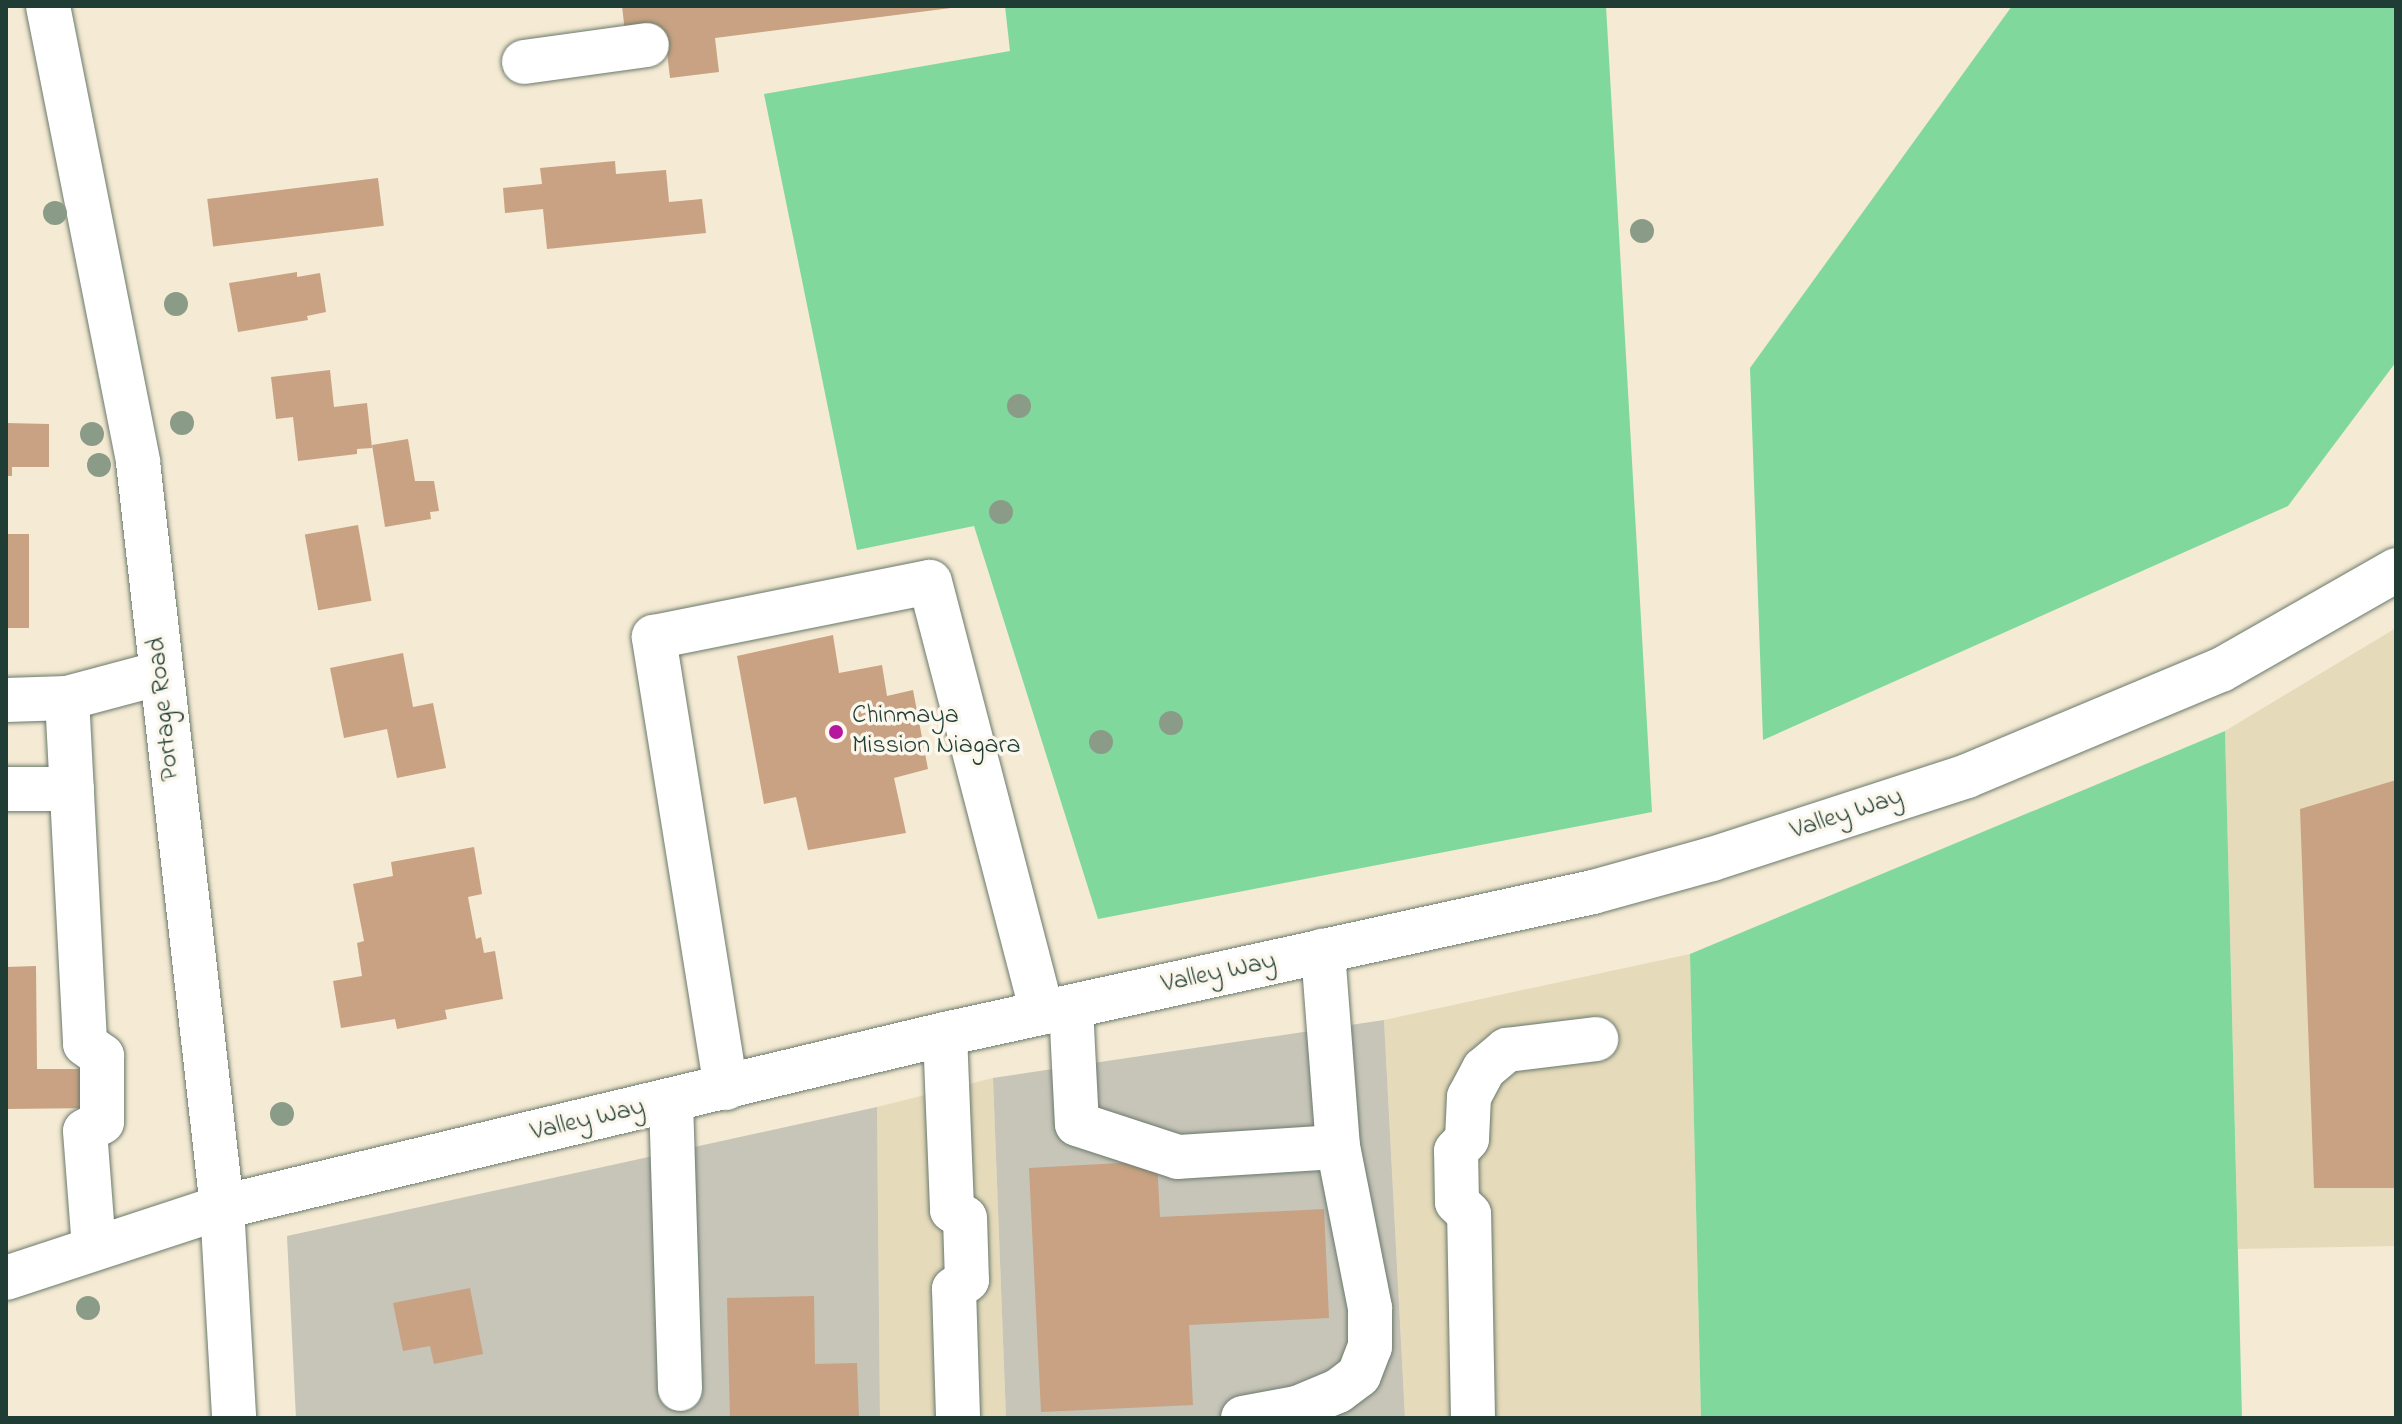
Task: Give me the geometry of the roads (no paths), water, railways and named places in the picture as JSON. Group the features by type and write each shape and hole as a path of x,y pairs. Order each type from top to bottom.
{"street":[{"name":"Portage Road","path":"48,6 138,462 222,1207 234,1418"},
{"path":"524,62 647,45"},
{"name":"Valley Way","path":"6,1278 222,1207 945,1034 1630,882 1723,856 1967,776 2221,670 2396,570"},
{"path":"726,1088 654,637 930,582 1057,1010 1077,1124 1178,1157 1338,1147"},
{"path":"6,700 67,698 161,673"},
{"path":"67,698 94,1248"},
{"path":"6,789 72,789"},
{"path":"1243,1418 1297,1408 1338,1391 1359,1375 1370,1347 1370,1308 1338,1147 1323,951"},
{"path":"945,1034 952,1210 965,1218 967,1280 954,1289 958,1418"},
{"path":"1473,1418 1469,1214 1457,1202 1456,1179 1456,1151 1467,1139 1469,1097 1484,1069 1507,1050 1596,1039"},
{"path":"671,1101 680,1389"}],"place":[{"name":"Chinmaya Mission Niagara","path":"836,732"}]}
